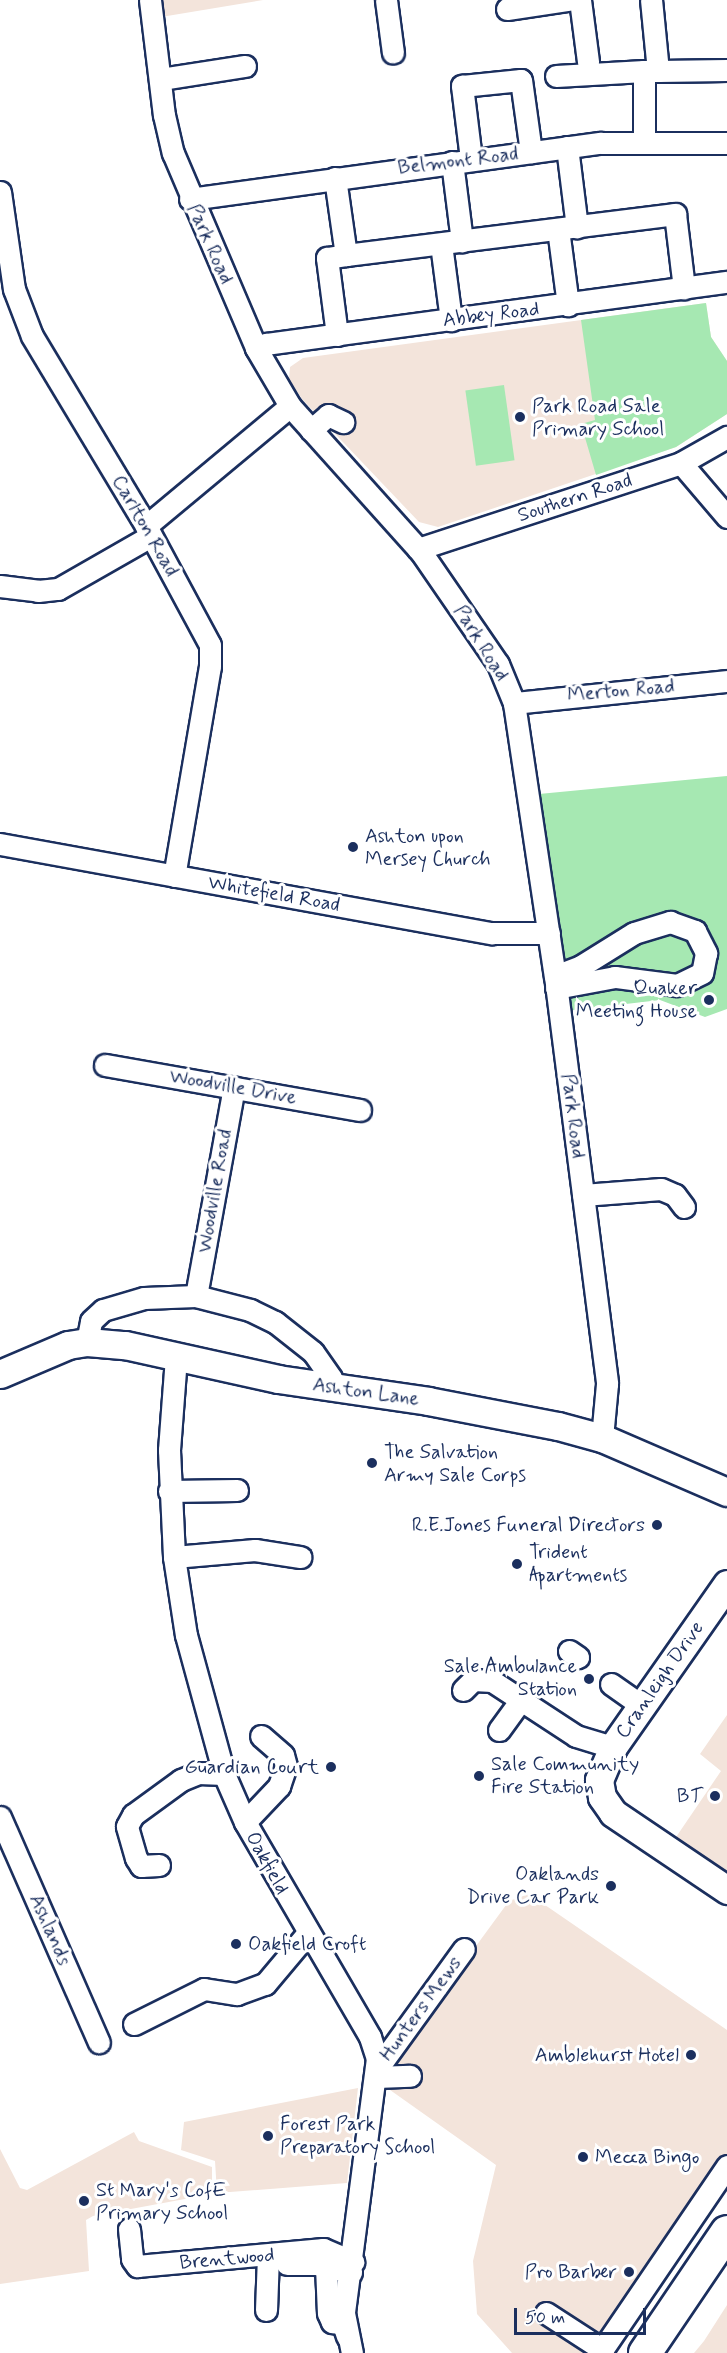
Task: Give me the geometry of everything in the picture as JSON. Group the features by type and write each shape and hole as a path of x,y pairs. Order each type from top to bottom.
{"highway":[{"path":"645,2353 727,2232"}],"main road":[{"name":"Ashton Lane","path":"0,1374 50,1351 87,1342 125,1345 330,1387 471,1408 602,1438 727,1492"},
{"name":"Cranleigh Drive","path":"605,1765 642,1706 727,1584"},
{"path":"605,1765 602,1797 613,1813 727,1890"}],"street":[{"name":"Park Road","path":"150,0 160,79 173,153 190,199 256,348 290,406 418,549 498,664 514,703 556,982 607,1384 602,1438"},
{"path":"386,0 393,53"},
{"path":"507,9 568,0"},
{"path":"580,0 588,62"},
{"path":"644,143 651,71 651,0"},
{"path":"160,79 245,66"},
{"path":"556,76 727,70"},
{"path":"462,241 462,86 521,80 531,152"},
{"name":"Belmont Road","path":"190,199 567,147 644,143 727,143"},
{"path":"567,147 568,305"},
{"path":"335,178 346,255"},
{"name":"Carlton Road","path":"0,192 14,289 22,314 52,372 148,531 205,632 212,655 174,876"},
{"path":"337,335 327,258 346,255 675,214 684,288"},
{"path":"441,244 451,320"},
{"name":"Abbey Road","path":"256,348 727,282"},
{"path":"0,585 38,591 58,589 148,531 290,406"},
{"path":"311,430 328,415 343,422"},
{"name":"Southern Road","path":"418,549 681,463 727,437"},
{"path":"681,463 727,517"},
{"name":"Merton Road","path":"514,703 727,681"},
{"name":"Whitefield Road","path":"0,844 492,933 549,933"},
{"path":"670,922 695,931 706,953 702,973 677,985 615,977 556,982 634,933 670,922"},
{"name":"Woodville Drive","path":"105,1065 360,1110"},
{"name":"Woodville Road","path":"196,1296 234,1087"},
{"path":"583,1195 661,1188 675,1195 684,1207"},
{"path":"87,1342 91,1321 104,1310 144,1298 196,1296 250,1310 275,1322 313,1352 331,1377 330,1387"},
{"name":"Oakfield","path":"176,1357 169,1491 174,1557 186,1635 224,1774 244,1822 307,1934 370,2037 377,2073 344,2313 350,2345"},
{"path":"169,1491 237,1490"},
{"path":"174,1557 255,1550 300,1557"},
{"path":"463,1690 473,1680 485,1678 576,1736 605,1765"},
{"path":"611,1684 642,1706"},
{"path":"499,1730 521,1700"},
{"path":"244,1822 279,1786 286,1766 282,1755 261,1736"},
{"path":"159,1865 141,1866 135,1858 127,1826 133,1815 181,1780 198,1773 224,1774"},
{"name":"Ashlands","path":"0,1817 99,2042"},
{"path":"134,2024 204,1989 237,1994 265,1984 307,1934"},
{"name":"Hunters Mews","path":"377,2073 464,1949"},
{"path":"377,2073 410,2076"},
{"path":"546,2313 602,2351 659,2267 721,2189 727,2166"},
{"name":"Brentwood","path":"129,2229 132,2259 137,2266 268,2260 323,2249 352,2267"},
{"path":"266,2310 268,2260 352,2267"},
{"path":"326,2266 328,2313 332,2322 343,2324 350,2345"},
{"path":"659,2267 690,2285"}],"shaded area":[{"path":"159,0 263,0 161,17"},
{"name":"Park Road Sale Primary School","path":"706,303 711,337 727,361 727,414 676,447 438,527 419,522 302,399 289,379 290,367 303,358"},
{"name":"BT","path":"727,1715 727,1873 696,1851 685,1851 672,1843 721,1771 700,1754"},
{"path":"529,1894 727,2030 727,2178 613,2353 512,2353 477,2314 473,2261 496,2165 383,2085 391,2062 509,1901"},
{"name":"Forest Park Preparatory School","path":"358,2088 347,2183 217,2193 215,2161 181,2150 184,2122"},
{"name":"St Mary's CofE Primary School","path":"134,2132 139,2141 212,2167 212,2194 93,2216 86,2220 89,2271 0,2284 0,2149 20,2188 27,2190"},
{"path":"727,2305 727,2353 694,2353 704,2341"}],"green space":[{"path":"706,303 711,337 727,361 727,414 676,447 596,475 581,424 595,420 581,320"},
{"path":"504,385 515,460 476,466 465,390"},
{"path":"727,776 727,1009 705,1017 660,1000 566,1011 539,794"}],"place":[{"name":"Park Road Sale Primary School","path":"520,417"},
{"name":"Ashton upon Mersey Church","path":"353,847"},
{"name":"Quaker Meeting House","path":"709,1000"},
{"name":"The Salvation Army Sale Corps","path":"372,1463"},
{"name":"R.E.Jones Funeral Directors","path":"657,1525"},
{"name":"Trident Apartments","path":"517,1564"},
{"name":"Sale Ambulance Station","path":"589,1679"},
{"name":"Guardian Court","path":"331,1767"},
{"name":"Sale Community Fire Station","path":"479,1776"},
{"name":"BT","path":"715,1796"},
{"name":"Oaklands Drive Car Park","path":"611,1886"},
{"name":"Oakfield Croft","path":"236,1944"},
{"name":"Amblehurst Hotel","path":"691,2055"},
{"name":"Forest Park Preparatory School","path":"268,2136"},
{"name":"Mecca Bingo","path":"583,2157"},
{"name":"St Mary's CofE Primary School","path":"84,2201"},
{"name":"Pro Barber","path":"629,2272"}]}
